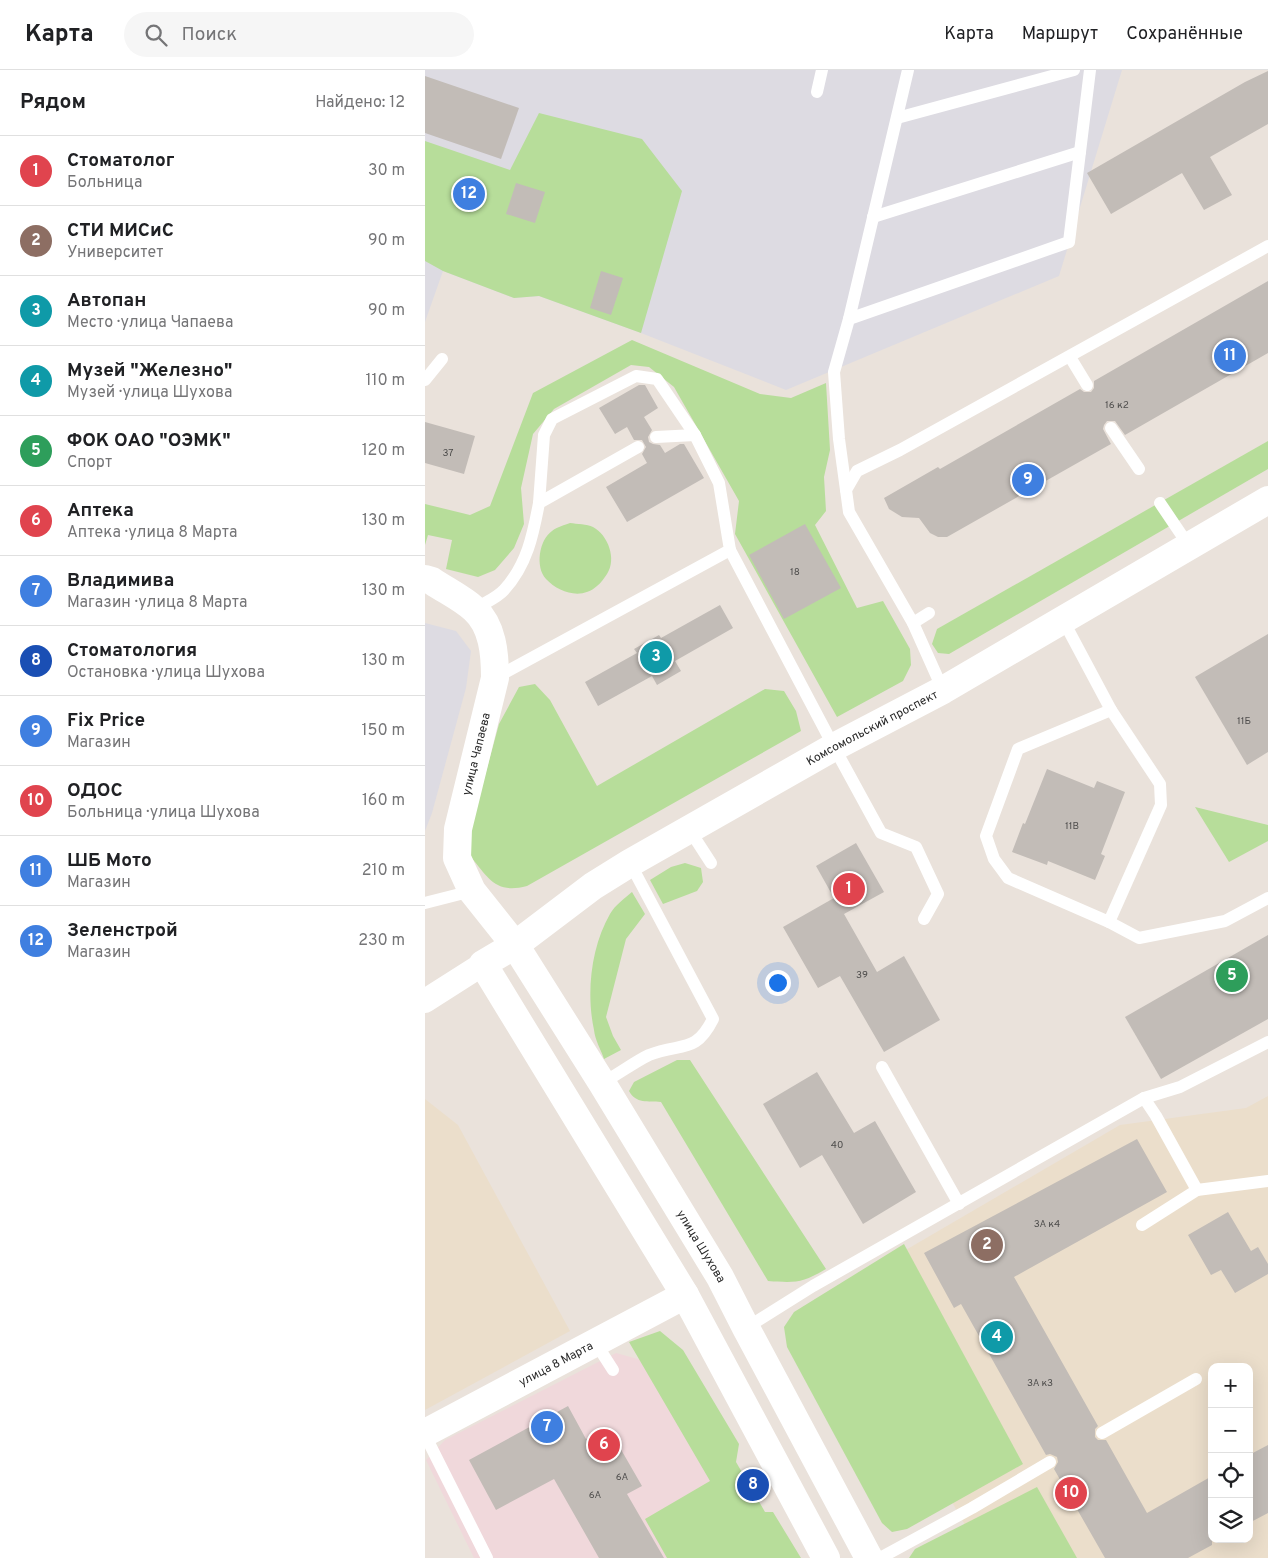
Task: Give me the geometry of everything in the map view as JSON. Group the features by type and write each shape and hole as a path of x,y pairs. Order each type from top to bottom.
{"main road":[{"name":"Комсомольский проспект","path":"483,964 515,946 593,886 630,863 834,747 943,690 1268,500"},
{"name":"улица Чапаева","path":"425,579 432,581 475,609 488,629 495,652 495,678 459,829 457,858 472,890 515,946"},
{"name":"улица Шухова","path":"515,946 603,1083 720,1277 869,1558"},
{"path":"483,964 685,1296 826,1558"},
{"name":"улица 8 Марта","path":"425,1434 595,1342 685,1296"}],"street":[{"path":"425,1001 483,964"}],"lane":[{"path":"817,92 822,70"},
{"path":"908,70 849,319 834,372 839,439 849,512 913,623 943,690"},
{"path":"897,118 1074,70"},
{"path":"849,319 1069,242 1090,70"},
{"path":"873,216 1080,152"},
{"path":"846,490 857,471 901,450 1268,246"},
{"path":"1070,357 1087,385"},
{"path":"425,380 443,359"},
{"path":"475,609 504,591 522,564 531,543 539,503 544,435 552,419 636,376 657,379 695,434 719,483 730,550 881,833 916,847 938,894 924,919"},
{"path":"1111,428 1139,469"},
{"path":"656,437 695,434"},
{"path":"539,503 638,447"},
{"path":"1160,503 1189,546"},
{"path":"495,678 730,550"},
{"path":"913,623 929,613"},
{"path":"1063,620 1111,710 1160,784 1161,806 1109,922"},
{"path":"1111,710 1018,749 986,836 994,859 1008,878 1109,922 1139,938 1225,921 1268,898"},
{"path":"689,829 711,863"},
{"path":"603,1083 649,1056 694,1043 705,1034 713,1019 630,863"},
{"path":"425,903 472,890"},
{"path":"746,1328 813,1286 1144,1098 1180,1087 1268,1042"},
{"path":"882,1067 959,1204"},
{"path":"1144,1098 1197,1190"},
{"path":"1142,1225 1197,1190 1268,1181"},
{"path":"595,1342 613,1370"},
{"path":"1102,1433 1196,1379"},
{"path":"425,1434 487,1558"},
{"path":"880,1558 1051,1462"}],"shaded area":[{"path":"425,70 1122,70 1059,276 786,390 641,333 539,296 514,298 443,271 425,322"},
{"path":"425,623 456,631 471,651 466,688 432,813 425,831"},
{"path":"1268,1096 1268,1558 984,1558 832,1293 1120,1125 1246,1108"},
{"path":"425,1099 458,1125 570,1331 425,1410"},
{"path":"616,1353 656,1364 735,1502 698,1558 474,1558 426,1460 445,1440"}],"green space":[{"path":"539,113 642,139 682,191 641,333 539,296 514,298 443,271 425,261 425,141 510,170"},
{"path":"632,340 760,394 791,398 826,383 830,450 824,477 826,511 815,525 857,608 883,601 910,649 911,665 903,681 837,717 735,534 739,501 674,387 649,367 631,365 554,409 533,434 521,488 524,524 514,548 495,570 478,577 446,569 452,540 428,535 425,545 425,504 470,515 490,506 533,393"},
{"path":"1268,441 1268,469 949,654 938,653 932,644 937,629"},
{"path":"570,523 593,527 607,541 611,555 610,568 607,574 598,585 585,593 571,593 557,588 546,579 540,568 541,547 548,535 556,528"},
{"path":"535,684 550,700 597,786 765,689 784,691 796,711 801,731 527,886 508,888 494,883 488,878 471,857 471,827 499,724 519,687"},
{"path":"1195,807 1268,825 1268,841 1229,862"},
{"path":"685,863 701,868 703,882 697,891 663,904 650,880 671,867"},
{"path":"632,892 645,914 626,939 606,1017 621,1050 604,1059 596,1037 590,1001 594,955 610,914"},
{"path":"677,1060 690,1060 826,1269 799,1281 768,1281 661,1102 639,1100 629,1091 634,1082"},
{"path":"904,1244 1023,1464 907,1529 892,1532 882,1523 787,1347 784,1327 794,1312"},
{"path":"660,1331 683,1350 739,1444 736,1462 765,1512 773,1512 801,1558 667,1558 645,1519 710,1481 629,1342"},
{"path":"1037,1487 1077,1558 909,1558 915,1549"}],"building":[{"path":"1268,71 1268,124 1210,157 1232,195 1204,210 1182,173 1111,214 1087,173 1245,82"},
{"path":"425,76 519,108 501,159 425,133"},
{"path":"516,183 545,192 535,223 506,214"},
{"path":"601,271 623,278 611,315 590,308"},
{"path":"1268,281 1268,353 1125,435 1115,421 1107,421 1103,429 1111,444 947,537 938,537 930,533 919,518 902,517 889,509 884,498 938,467 940,469 1080,389 1084,392 1091,392 1094,388 1094,381"},
{"path":"639,385 645,385 658,408 644,417 652,430 648,437 649,442 660,445 665,453 680,444 684,444 704,478 627,522 606,487 647,463 642,454 646,447 642,440 634,440 627,427 615,434 599,408"},
{"path":"425,422 475,436 464,474 425,463"},
{"path":"805,524 841,588 784,619 749,555"},
{"path":"720,605 733,628 675,661 681,671 657,685 652,676 598,706 585,682 637,653 634,649 659,635 661,638"},
{"path":"1268,634 1268,752 1247,765 1195,677"},
{"path":"1047,769 1094,788 1097,781 1125,792 1101,854 1105,856 1095,880 1048,861 1047,865 1012,852"},
{"path":"856,843 884,892 844,914 877,972 904,956 940,1020 884,1052 840,976 818,988 783,927 834,898 816,866"},
{"path":"1268,935 1268,1019 1161,1079 1125,1017"},
{"path":"817,1072 854,1133 875,1121 916,1192 863,1224 822,1155 800,1168 763,1104"},
{"path":"1137,1139 1167,1192 1014,1277 1098,1426 1095,1429 1095,1437 1098,1440 1106,1440 1147,1513 1208,1478 1208,1543 1212,1543 1212,1545 1188,1558 1105,1558 1054,1469 1058,1462 1057,1457 1050,1454 1046,1455 961,1304 954,1308 924,1253"},
{"path":"1228,1212 1251,1251 1258,1247 1268,1264 1268,1274 1235,1293 1221,1270 1211,1275 1188,1235"},
{"path":"568,1406 586,1439 608,1427 642,1486 627,1494 664,1558 599,1558 554,1479 496,1510 469,1460"},
{"path":"1268,1445 1268,1513 1253,1521 1253,1453"}],"place":[{"name":"Зеленстрой","path":"469,194"},
{"name":"ШБ Мото","path":"1230,356"},
{"name":"Fix Price","path":"1028,480"},
{"name":"Автопан","path":"656,657"},
{"name":"Стоматолог","path":"849,889"},
{"name":"ФОК ОАО \"ОЭМК\"","path":"1232,976"},
{"name":"СТИ МИСиС","path":"987,1245"},
{"name":"Музей \"Железно\"","path":"997,1337"},
{"name":"Владимива","path":"547,1427"},
{"name":"Аптека","path":"604,1445"},
{"name":"Стоматология","path":"753,1485"},
{"name":"ОДОС","path":"1071,1493"}]}
